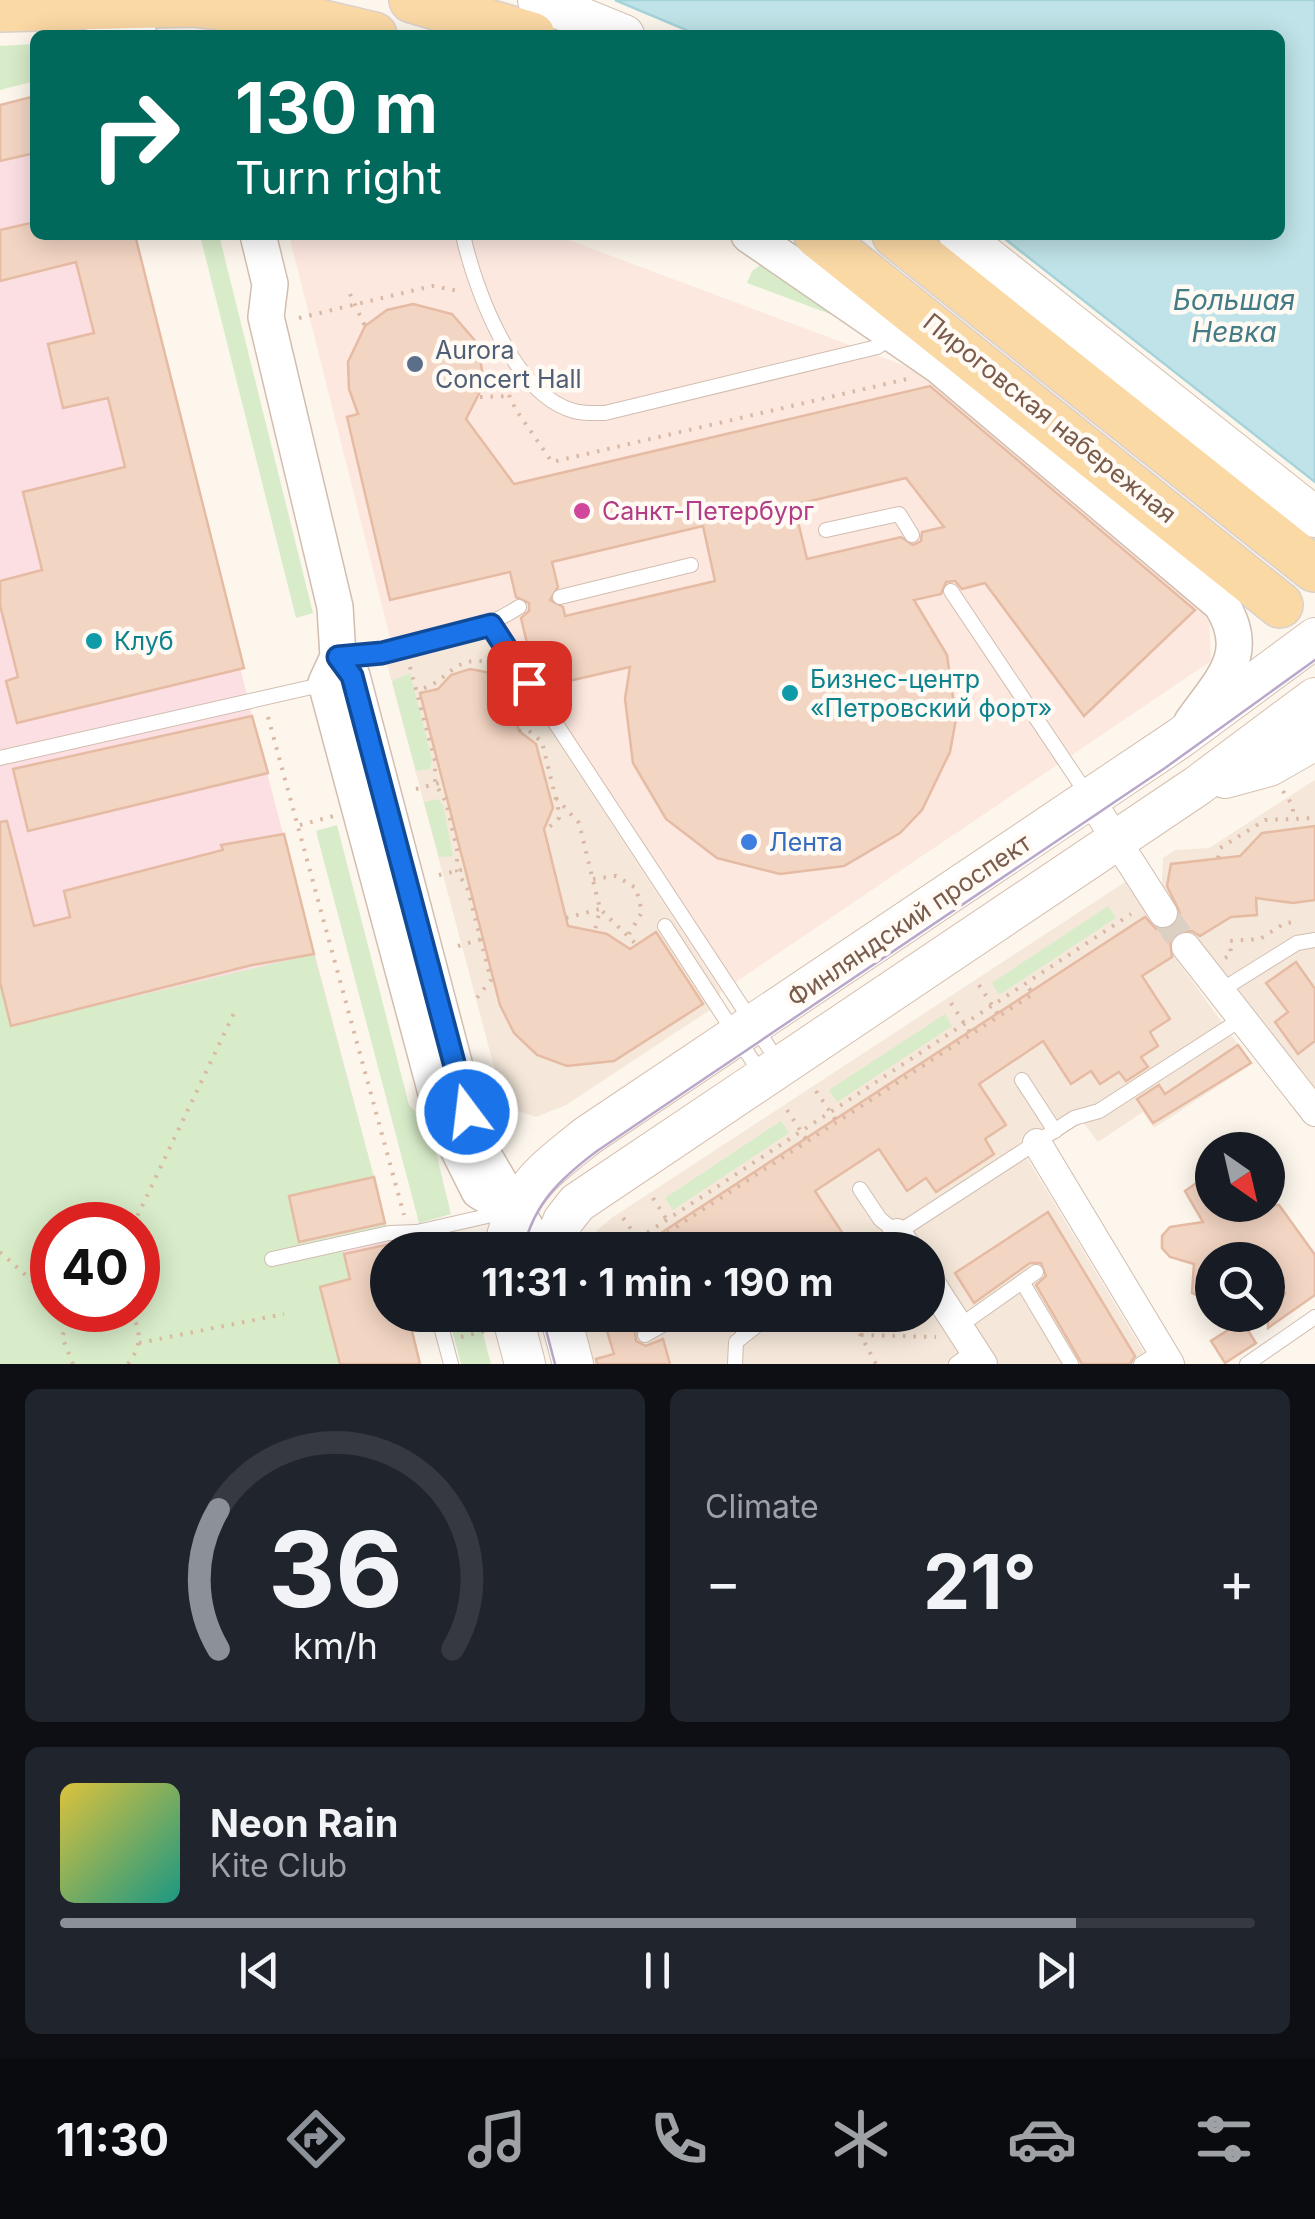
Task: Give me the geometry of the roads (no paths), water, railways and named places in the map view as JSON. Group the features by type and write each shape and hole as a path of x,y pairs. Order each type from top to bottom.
{"main road":[{"path":"412,0 515,30"},
{"path":"538,0 612,30"},
{"path":"0,9 193,4 293,16 353,30"},
{"name":"Пироговская набережная","path":"822,240 1280,605"},
{"name":"Пироговская набережная","path":"900,240 1314,569"},
{"path":"965,240 1315,517"},
{"name":"Финляндский проспект","path":"514,1210 540,1173 586,1136 1180,738 1315,638"},
{"name":"Финляндский проспект","path":"558,1232 771,1071 1197,786 1315,698"},
{"path":"1197,786 1268,766 1315,740"},
{"path":"508,1232 514,1210"},
{"path":"507,1332 525,1364"},
{"path":"564,1332 572,1364"}],"street":[{"path":"74,5 128,30"},
{"path":"234,240 247,290 283,317"},
{"path":"259,240 283,317 335,608 332,670 442,1119 479,1191 558,1232"},
{"path":"756,240 953,377 1221,604 1232,622 1234,660 1180,738"},
{"path":"1090,799 1159,907"},
{"path":"1186,947 1315,1112"},
{"path":"1046,1137 1158,1360"},
{"path":"514,1210 558,1232"},
{"path":"945,1317 971,1360"}],"lane":[{"path":"464,240 483,306 534,387 575,412 605,414 877,346 894,336"},
{"path":"826,530 898,514 912,535"},
{"path":"560,597 692,565"},
{"path":"951,592 1090,799"},
{"path":"0,758 491,625 518,606"},
{"path":"491,625 771,1071"},
{"path":"666,926 745,1030"},
{"path":"1219,992 1297,943 1315,940"},
{"path":"917,1232 1074,1118 1099,1111 1244,1018"},
{"path":"1022,1080 1046,1137"},
{"path":"860,1189 893,1232"},
{"path":"417,1232 514,1210"},
{"path":"272,1259 370,1237"},
{"path":"952,1332 1024,1285 1036,1272"},
{"path":"1024,1285 1072,1364"},
{"path":"1247,1364 1315,1316"},
{"path":"443,1332 451,1364"},
{"path":"644,1335 649,1332"},
{"path":"735,1364 736,1342 744,1332"}],"water":[{"name":"Большая Невка","path":"615,0 1315,0 1315,482 1006,240 1285,240 1285,30 686,30"}],"tunnel":[{"path":"1163,913 1186,947"}],"tram line":[{"path":"528,1232 550,1193 597,1151 1165,768 1315,660"},
{"path":"547,1332 555,1364"}],"place":[{"name":"Aurora Concert Hall","path":"415,364"},
{"name":"Санкт-Петербург","path":"582,511"},
{"name":"Клуб","path":"94,641"},
{"name":"Бизнес-центр «Петровский форт»","path":"790,693"},
{"name":"Лента","path":"749,842"}]}
